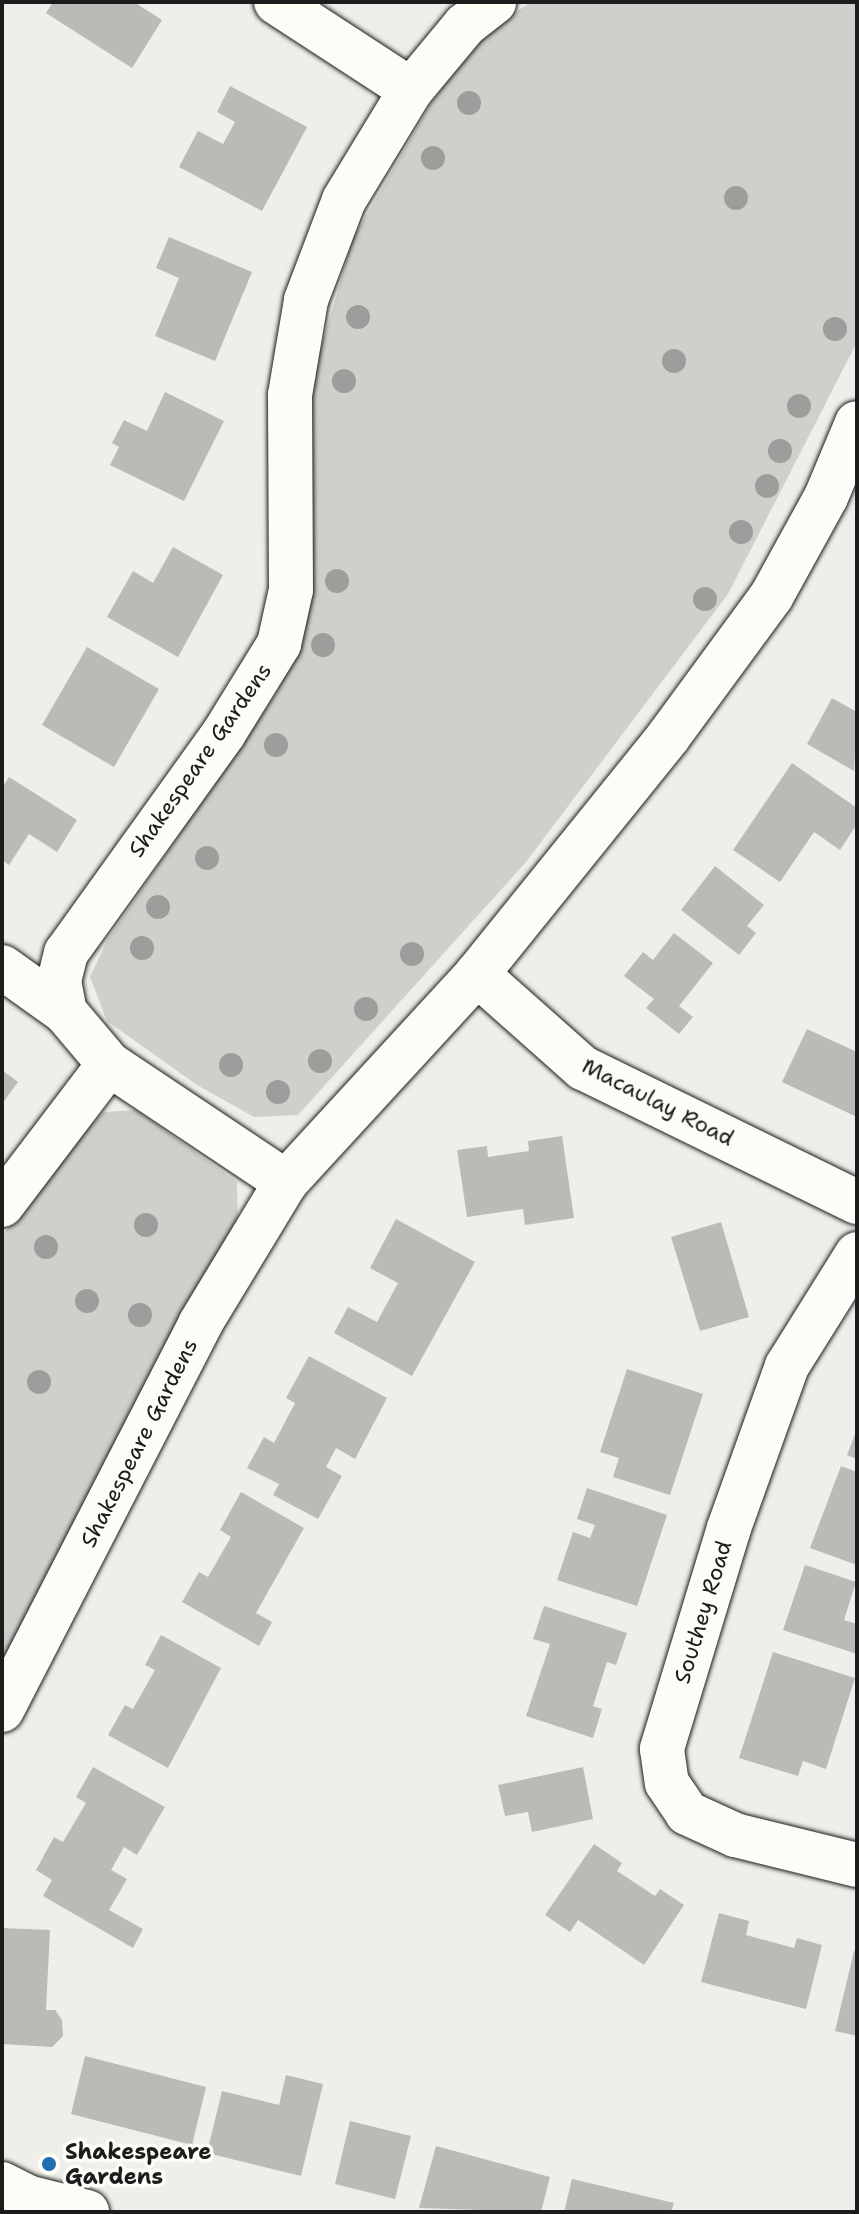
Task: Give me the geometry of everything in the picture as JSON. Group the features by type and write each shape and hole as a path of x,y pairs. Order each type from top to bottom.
{"street":[{"path":"276,2 411,90"},
{"name":"Shakespeare Gardens","path":"65,1012 59,981 66,953 224,733 279,644 291,590 290,395 306,300 344,200 411,90 465,25 494,2"},
{"name":"Shakespeare Gardens","path":"2,1710 200,1324 286,1182 477,974 581,850 771,597 826,497 857,423"},
{"path":"2,967 65,1012 109,1064 286,1182"},
{"name":"Macaulay Road","path":"477,974 583,1068 857,1202"},
{"path":"2,1205 109,1064"},
{"name":"Southey Road","path":"857,1254 787,1366 729,1528 662,1749 667,1783 687,1813 735,1835 857,1865"},
{"path":"2,2184 27,2197 87,2212"}],"shaded area":[{"path":"530,2 857,2 857,342 728,594 526,862 298,1115 254,1117 197,1085 107,1021 90,977 108,939 275,695 297,652 312,564 313,375 353,239 432,102 474,44"},
{"path":"136,1110 237,1182 238,1235 2,1663 2,1236 72,1144 104,1112"}],"building":[{"path":"53,2 134,2 162,20 132,68 46,13"},
{"path":"230,86 307,127 262,211 179,167 198,131 223,144 235,122 217,112"},
{"path":"169,237 252,272 215,361 155,336 179,278 156,268"},
{"path":"165,392 224,421 184,501 110,465 119,447 112,443 124,420 147,431"},
{"path":"173,547 223,575 178,657 107,617 133,571 153,583"},
{"path":"87,647 159,689 114,767 42,725"},
{"path":"832,698 857,712 854,771 807,744"},
{"path":"792,763 857,808 857,824 840,850 814,832 780,882 733,850"},
{"path":"9,777 77,820 57,852 29,834 9,865 2,860 2,788"},
{"path":"715,866 764,905 747,926 756,933 739,955 681,910"},
{"path":"674,933 713,963 679,1006 693,1017 679,1034 646,1008 654,999 624,976 643,952 653,960"},
{"path":"807,1029 857,1052 857,1117 782,1082"},
{"path":"2,1070 18,1082 2,1104"},
{"path":"562,1136 574,1218 525,1225 523,1209 467,1217 457,1150 487,1146 488,1157 529,1151 528,1141"},
{"path":"396,1219 475,1262 412,1376 334,1333 348,1307 377,1322 398,1283 370,1268"},
{"path":"721,1222 749,1317 700,1331 671,1237"},
{"path":"309,1356 387,1398 355,1459 336,1448 326,1467 342,1476 318,1519 273,1495 279,1484 247,1468 264,1437 274,1443 295,1403 286,1398"},
{"path":"627,1369 703,1394 670,1495 613,1477 619,1458 600,1452"},
{"path":"857,1429 857,1459 847,1455"},
{"path":"841,1466 857,1472 857,1565 810,1548"},
{"path":"587,1488 667,1515 637,1606 557,1580 573,1532 590,1538 595,1525 577,1519"},
{"path":"241,1492 304,1528 256,1613 272,1622 259,1646 182,1602 199,1572 208,1577 231,1537 220,1530"},
{"path":"805,1565 856,1582 844,1620 857,1624 857,1654 783,1630"},
{"path":"544,1606 627,1633 616,1665 607,1662 593,1706 602,1709 593,1738 526,1716 550,1644 533,1639"},
{"path":"161,1635 221,1668 168,1768 108,1735 125,1705 133,1709 155,1670 145,1665"},
{"path":"773,1652 855,1678 826,1769 803,1761 798,1776 739,1758"},
{"path":"93,1767 165,1807 137,1855 124,1847 111,1870 127,1879 109,1910 143,1929 133,1948 43,1896 52,1880 36,1870 54,1837 63,1842 86,1803 76,1797"},
{"path":"583,1767 593,1819 532,1832 528,1812 505,1816 498,1785"},
{"path":"594,1844 622,1863 617,1871 655,1896 660,1889 684,1905 644,1965 578,1920 570,1932 545,1915"},
{"path":"719,1913 749,1921 746,1935 794,1948 797,1938 822,1945 806,2009 701,1982"},
{"path":"2,1928 50,1930 46,2010 55,2010 62,2020 63,2036 52,2047 2,2044"},
{"path":"854,1951 857,1952 857,2036 835,2031"},
{"path":"85,2056 206,2087 192,2145 71,2114"},
{"path":"286,2075 323,2084 301,2176 207,2153 222,2091 279,2105"},
{"path":"350,2121 411,2136 395,2199 335,2184"},
{"path":"436,2146 550,2177 541,2212 419,2208"},
{"path":"572,2179 674,2203 671,2212 564,2212"}],"place":[{"name":"Shakespeare Gardens","path":"49,2164"}]}
